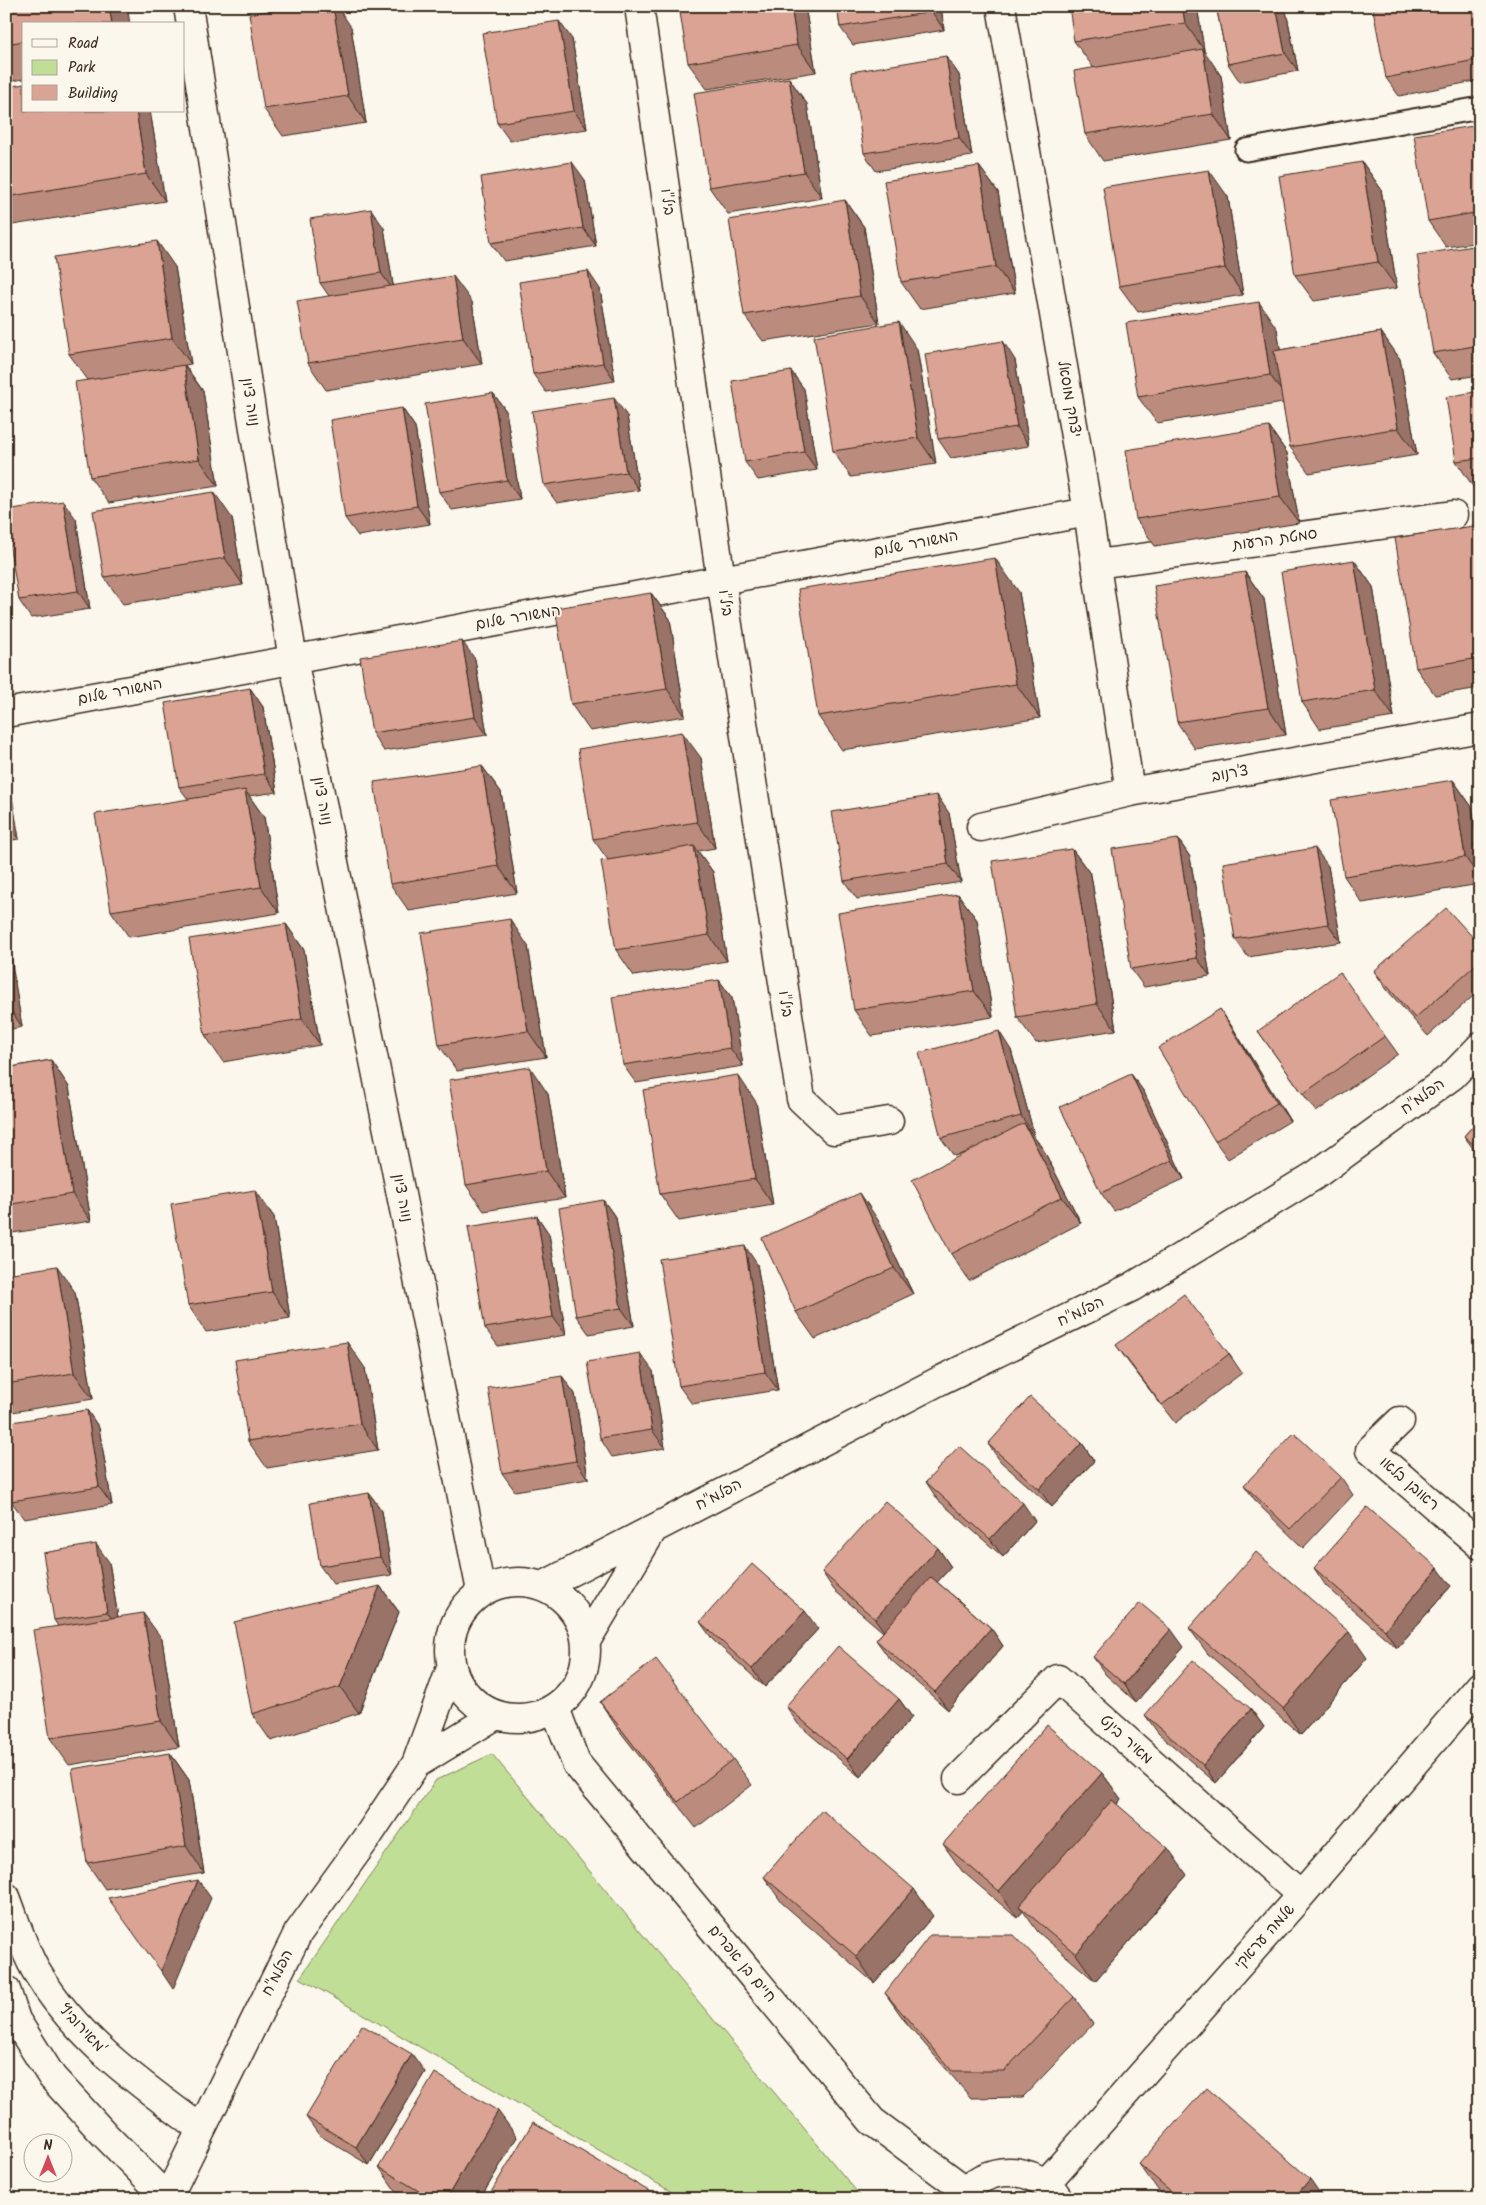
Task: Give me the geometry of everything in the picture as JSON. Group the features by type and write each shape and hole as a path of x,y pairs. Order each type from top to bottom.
{"street":[{"name":"נווה ציון","path":"188,6 255,435 293,659 481,1591"},
{"name":"ביל\"ו","path":"639,6 721,580 792,1054 801,1099 834,1130 889,1121"},
{"name":"יצחק מוסאל","path":"1001,6 1097,564 1130,792"},
{"name":"המשורר שלום","path":"6,713 1088,512"},
{"name":"סמטת הרעות","path":"1097,564 1453,516"},
{"name":"צ'רנוב","path":"981,827 1130,792 1480,728"},
{"name":"הפלמ\"ח","path":"543,1586 941,1380 1132,1287 1314,1176 1452,1076 1480,1047"},
{"name":"ראובן בלאו","path":"1400,1421 1370,1450 1480,1545"},
{"name":"הפלמ\"ח","path":"586,1641 652,1531"},
{"name":"הפלמ\"ח","path":"515,1582 543,1586 559,1595 572,1608 581,1623 586,1641 586,1660 580,1680 569,1696 555,1708 536,1716 522,1718 496,1716 476,1705 460,1688 451,1668 449,1646 453,1624 464,1606 481,1591 501,1584 515,1582"},
{"name":"הפלמ\"ח","path":"167,2198 200,2128 298,1934 368,1836 416,1764 451,1668"},
{"name":"מאיר בינט","path":"958,1779 1058,1679 1301,1895"},
{"name":"שלמה עראקי","path":"1052,2191 1480,1686"},
{"name":"חיים בן אפרים","path":"555,1708 576,1764 872,2121 962,2194"},
{"name":"הפלמ\"ח","path":"416,1764 496,1716"},
{"name":"מאירוביץ'","path":"6,1897 37,1973 64,2012 102,2052 143,2087 200,2128"},
{"path":"6,1990 16,2020 52,2077 105,2135 167,2198"},
{"path":"962,2194 979,2179 995,2173 1012,2171 1030,2175 1052,2191"}],"lane":[{"path":"1246,150 1480,108"}],"green space":[{"path":"492,1754 863,2199 684,2199 300,1978 436,1780"}],"building":[{"path":"6,6 109,6 112,22 22,22 22,41 6,44"},
{"path":"294,6 333,6 348,96 264,109 249,14"},
{"path":"679,6 791,6 797,45 688,63"},
{"path":"837,6 931,6 932,12 840,27"},
{"path":"1069,6 1182,6 1185,23 1074,41"},
{"path":"1216,6 1276,6 1285,53 1228,64"},
{"path":"1388,6 1480,6 1480,59 1386,78 1373,9"},
{"path":"559,21 574,111 497,123 482,33"},
{"path":"1203,49 1213,114 1085,134 1074,71"},
{"path":"946,56 959,138 864,153 851,72"},
{"path":"789,78 804,172 709,187 694,93"},
{"path":"22,84 22,112 136,112 146,174 6,197 6,87"},
{"path":"1480,125 1480,212 1428,221 1414,135"},
{"path":"572,162 583,228 491,243 481,177"},
{"path":"1362,162 1378,262 1295,275 1279,176"},
{"path":"979,166 996,267 901,282 884,181"},
{"path":"1209,170 1225,268 1119,286 1103,187"},
{"path":"845,200 860,296 744,315 729,220"},
{"path":"371,209 381,273 320,283 310,219"},
{"path":"157,241 172,338 69,354 54,257"},
{"path":"1480,245 1480,345 1433,353 1417,255"},
{"path":"588,271 603,363 533,374 519,282"},
{"path":"453,276 463,338 308,363 297,301"},
{"path":"1259,302 1270,375 1138,397 1126,323"},
{"path":"899,322 918,438 833,451 814,336"},
{"path":"1381,332 1398,428 1290,447 1274,351"},
{"path":"1003,341 1017,427 938,439 925,354"},
{"path":"184,365 199,459 90,477 75,382"},
{"path":"791,371 804,452 745,462 732,381"},
{"path":"1480,391 1480,458 1456,461 1446,397"},
{"path":"493,393 507,480 439,492 425,404"},
{"path":"614,398 626,472 544,485 532,411"},
{"path":"402,408 417,506 345,518 330,420"},
{"path":"1269,427 1280,497 1136,519 1126,450"},
{"path":"214,492 225,558 104,577 93,511"},
{"path":"63,501 78,591 19,600 6,526 6,510"},
{"path":"1480,525 1480,658 1416,668 1395,538"},
{"path":"995,558 1016,684 818,716 798,589"},
{"path":"1354,560 1375,690 1302,702 1281,572"},
{"path":"1245,572 1268,708 1177,722 1154,586"},
{"path":"651,593 667,689 571,704 555,608"},
{"path":"462,641 475,717 372,733 360,657"},
{"path":"250,688 264,774 179,787 165,703"},
{"path":"682,732 697,822 593,839 578,749"},
{"path":"482,766 498,866 390,884 374,782"},
{"path":"1453,780 1465,857 1344,876 1331,800"},
{"path":"245,790 261,887 111,911 95,814"},
{"path":"937,795 948,864 844,881 832,812"},
{"path":"1480,836 1480,849 1474,845"},
{"path":"1178,839 1197,958 1131,969 1112,849"},
{"path":"694,846 709,935 616,950 601,861"},
{"path":"1315,848 1328,924 1235,939 1223,863"},
{"path":"1072,849 1097,1004 1017,1017 992,861"},
{"path":"958,894 974,991 854,1010 838,913"},
{"path":"1446,908 1480,945 1480,961 1415,1018 1374,971"},
{"path":"510,919 528,1031 439,1045 421,933"},
{"path":"286,924 302,1019 205,1035 189,939"},
{"path":"1340,972 1385,1036 1303,1094 1258,1031"},
{"path":"719,980 730,1048 623,1065 612,997"},
{"path":"6,988 10,1009 6,1009"},
{"path":"1220,1009 1277,1103 1215,1141 1158,1048"},
{"path":"999,1031 1021,1116 941,1138 919,1053"},
{"path":"51,1060 72,1194 6,1205 6,1068"},
{"path":"530,1067 546,1171 466,1185 449,1080"},
{"path":"1131,1074 1172,1160 1101,1193 1060,1107"},
{"path":"738,1075 755,1179 660,1194 643,1090"},
{"path":"1480,1118 1480,1150 1464,1136"},
{"path":"1024,1123 1062,1197 951,1254 912,1180"},
{"path":"255,1190 272,1292 188,1305 171,1204"},
{"path":"860,1193 894,1268 796,1312 762,1238"},
{"path":"603,1200 621,1308 576,1316 559,1208"},
{"path":"537,1216 553,1317 485,1328 468,1227"},
{"path":"745,1246 765,1372 679,1386 659,1259"},
{"path":"57,1266 74,1373 6,1384 6,1274"},
{"path":"1184,1294 1229,1354 1162,1405 1116,1345"},
{"path":"347,1342 360,1424 248,1441 235,1360"},
{"path":"640,1353 652,1430 600,1438 587,1362"},
{"path":"562,1376 576,1461 502,1473 488,1388"},
{"path":"1030,1397 1082,1443 1039,1489 988,1444"},
{"path":"87,1410 99,1487 11,1501 6,1469 6,1423"},
{"path":"1294,1433 1341,1477 1290,1529 1244,1485"},
{"path":"959,1446 1023,1503 990,1539 926,1482"},
{"path":"369,1493 380,1557 320,1566 310,1503"},
{"path":"885,1501 938,1548 875,1619 822,1572"},
{"path":"1367,1507 1438,1568 1385,1630 1314,1568"},
{"path":"96,1544 107,1612 54,1620 43,1553"},
{"path":"1256,1552 1349,1632 1283,1708 1189,1628"},
{"path":"752,1564 805,1611 752,1669 700,1622"},
{"path":"931,1577 991,1628 935,1692 876,1640"},
{"path":"380,1586 340,1687 252,1714 234,1622"},
{"path":"1140,1603 1171,1629 1124,1684 1093,1657"},
{"path":"143,1613 161,1721 50,1738 33,1630"},
{"path":"838,1646 899,1699 847,1759 786,1706"},
{"path":"656,1659 733,1759 678,1802 600,1702"},
{"path":"1193,1660 1251,1709 1203,1765 1145,1715"},
{"path":"1047,1725 1102,1773 999,1891 943,1844"},
{"path":"170,1753 186,1846 87,1863 72,1769"},
{"path":"1112,1800 1168,1848 1076,1954 1019,1906"},
{"path":"822,1810 914,1889 856,1956 764,1877"},
{"path":"198,1880 161,1971 108,1898"},
{"path":"930,1935 1014,1935 1074,1997 1004,2071 952,2071 885,1993"},
{"path":"362,2025 412,2054 356,2147 306,2117"},
{"path":"435,2073 498,2111 446,2199 432,2199 379,2167"},
{"path":"1206,2088 1310,2179 1293,2199 1180,2199 1139,2164"},
{"path":"533,2122 662,2199 487,2199"}]}
